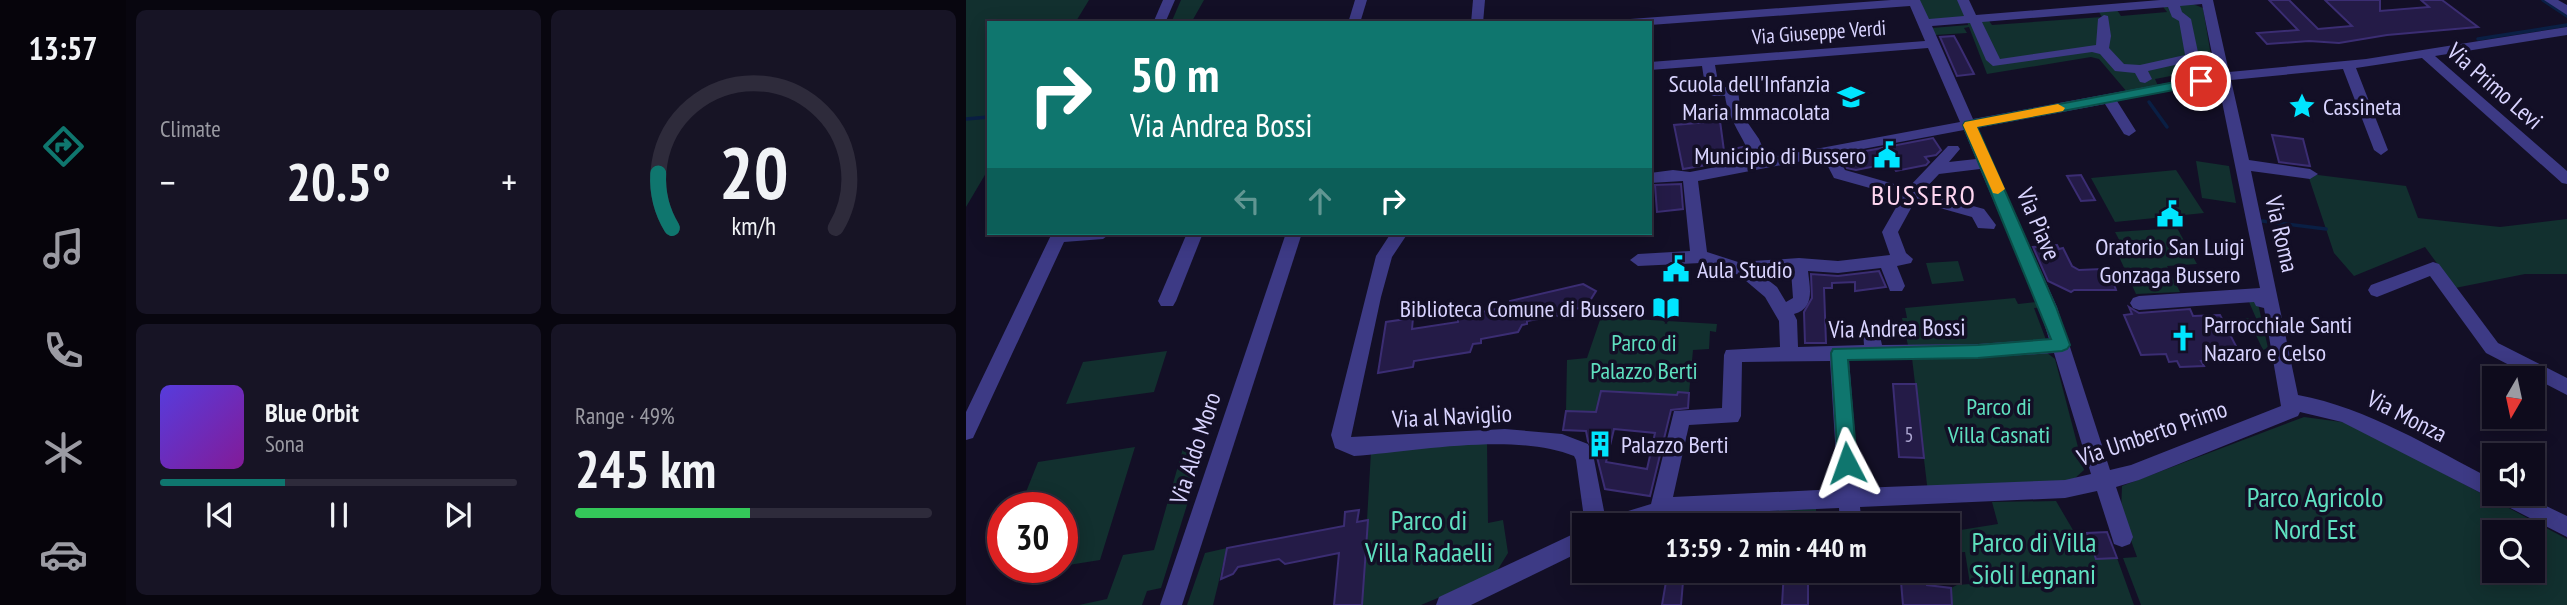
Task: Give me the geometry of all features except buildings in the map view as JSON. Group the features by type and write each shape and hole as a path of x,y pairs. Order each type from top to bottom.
{"street":[{"path":"1160,21 1170,0"},
{"path":"1355,21 1361,0"},
{"path":"1477,21 1479,0"},
{"path":"1963,0 1993,60 2000,63 2092,48 2102,50 2124,69 2140,69 2192,57 2185,19 2174,8"},
{"path":"1924,23 2108,15 2174,8 2207,0"},
{"name":"Via Roma","path":"2207,0 2292,402"},
{"path":"2550,0 2567,11"},
{"path":"1652,21 1914,1"},
{"name":"Via Piave","path":"1914,1 2048,307 2122,537"},
{"path":"2102,50 2108,15"},
{"path":"1652,177 1690,177 2224,77 2348,65 2567,31"},
{"name":"Via Giuseppe Verdi","path":"1652,66 1933,44"},
{"name":"Via Primo Levi","path":"2425,54 2567,179"},
{"path":"1708,61 1713,92 1731,91 1734,113 1752,139 1761,163"},
{"path":"2348,65 2381,150"},
{"path":"2124,69 2122,85 2129,94"},
{"path":"2140,69 2150,90"},
{"path":"2108,98 2129,131"},
{"path":"1896,286 1898,260 1890,233 1911,194 1953,149"},
{"path":"1827,151 1839,174 1978,213 1984,224 1988,225"},
{"path":"1935,169 1986,163"},
{"path":"2241,164 2311,174"},
{"path":"1690,177 1701,257"},
{"path":"966,432 1059,235"},
{"path":"1167,301 1194,235"},
{"name":"Via Aldo Moro","path":"1171,605 1293,235"},
{"name":"Via al Naviglio","path":"1399,235 1384,256 1354,376 1341,435 1342,442 1349,446 1486,438 1545,438 1579,448 1583,453 1594,513"},
{"path":"1638,260 1701,257 1745,271 1767,287 1783,310 1788,320 1789,354"},
{"path":"1745,271 1799,264 1838,267 1898,260"},
{"path":"1783,310 1796,307 1802,299 1799,264"},
{"path":"2377,290 2433,268 2491,348 2567,387"},
{"path":"2139,303 2261,295 2263,301 2272,302"},
{"path":"1872,332 1874,353"},
{"name":"Via Andrea Bossi","path":"1660,510 1681,417 1731,416 1733,355 1978,351 2062,345"},
{"path":"1839,353 1851,513"},
{"name":"Via Umberto Primo","path":"1651,513 1680,505 2065,489 2104,482 2206,446 2289,412 2293,408 2292,402"},
{"name":"Via Monza","path":"2292,402 2330,409 2349,416 2482,484"},
{"path":"2525,506 2567,527"},
{"path":"1447,605 1572,545"}],"green space":[{"path":"966,0 1089,0 1076,21 987,21 987,171 966,207"},
{"path":"1181,0 1204,0 1192,21 1172,21"},
{"path":"1915,0 1962,0 1971,18 1987,18 1992,25 2102,17 2097,9 2115,7 2121,16 2167,12 2161,4 2193,4 2203,8 2214,74 2204,78 2197,71 2155,79 2158,86 2127,92 2099,59 2091,57 1987,74 1969,27 1964,28 1967,33 1935,35 1932,28 1968,25 1967,20 1925,22"},
{"path":"2196,161 2229,166 2236,203 2202,198"},
{"path":"2176,170 2204,213 2115,222 2091,178"},
{"path":"2308,175 2406,186 2418,218 2500,227 2567,219 2567,274 2525,274 2455,288 2425,247 2354,276 2334,253"},
{"path":"2177,228 2197,264 2167,266 2180,292 2136,294 2116,250 2124,249 2115,232"},
{"path":"1958,261 1964,281 1932,284 1926,263"},
{"path":"2246,295 2256,295 2268,348 2263,350 2254,331 2238,319 2256,318"},
{"path":"2015,298 2018,304 2046,301 2048,307 2034,308 2048,345 1909,350 1902,318 1907,318 1905,308"},
{"name":"Parco di Palazzo Berti","path":"1601,317 1717,324 1716,332 1710,331 1709,349 1693,350 1689,393 1678,392 1677,395 1601,392 1596,412 1566,411 1567,360 1587,358"},
{"name":"Parco di Villa Casnati","path":"2042,349 2055,359 2084,470 2073,480 1928,493 1912,358"},
{"path":"1167,351 1154,392 1066,404 1083,362"},
{"name":"Parco Agricolo Nord Est","path":"2304,417 2349,423 2482,494 2482,506 2505,506 2531,520 2482,520 2482,583 2545,583 2545,527 2567,539 2567,605 2141,605 2123,558 2137,557 2121,513 2122,486"},
{"path":"1207,441 1161,588 1147,591 1142,605 1079,605 1107,599 1123,555 1154,550 1184,445"},
{"name":"Parco di Villa Radaelli","path":"1487,442 1488,523 1503,520 1508,553 1495,574 1421,605 1362,605 1371,452"},
{"path":"1135,447 1100,560 1078,563 1078,492 1026,492 1038,462"},
{"name":"Parco di Villa Sioli Legnani","path":"2056,501 2073,530 2087,533 2096,559 2117,558 2134,605 1952,605 1951,588 1970,584 1965,552 1960,552 1960,530 1998,524 1992,502"},
{"path":"1816,509 1816,513 1758,513"},
{"path":"1227,548 1213,605 1187,605 1205,553"}],"waterway":[{"path":"2543,0 2567,16"},
{"path":"2478,39 2567,25"},
{"path":"2149,102 2167,127"},
{"path":"966,119 987,117"},
{"path":"2262,221 2326,229"}],"slow traffic":[{"path":"1998,189 1969,125 2058,108"}],"place":[{"name":"Scuola dell'Infanzia Maria Immacolata","path":"1851,97"},
{"name":"Cassineta","path":"2302,106"},
{"name":"Municipio di Bussero","path":"1887,155"},
{"name":"Oratorio San Luigi Gonzaga Bussero","path":"2170,214"},
{"name":"Aula Studio","path":"1676,269"},
{"name":"Biblioteca Comune di Bussero","path":"1666,308"},
{"name":"Parrocchiale Santi Nazaro e Celso","path":"2183,338"},
{"name":"Palazzo Berti","path":"1600,444"}],"district":[{"name":"BUSSERO","path":"1924,194"}],"route":[{"path":"1847,463 1839,353 1978,351 2062,345 1969,125 2201,81"}]}
